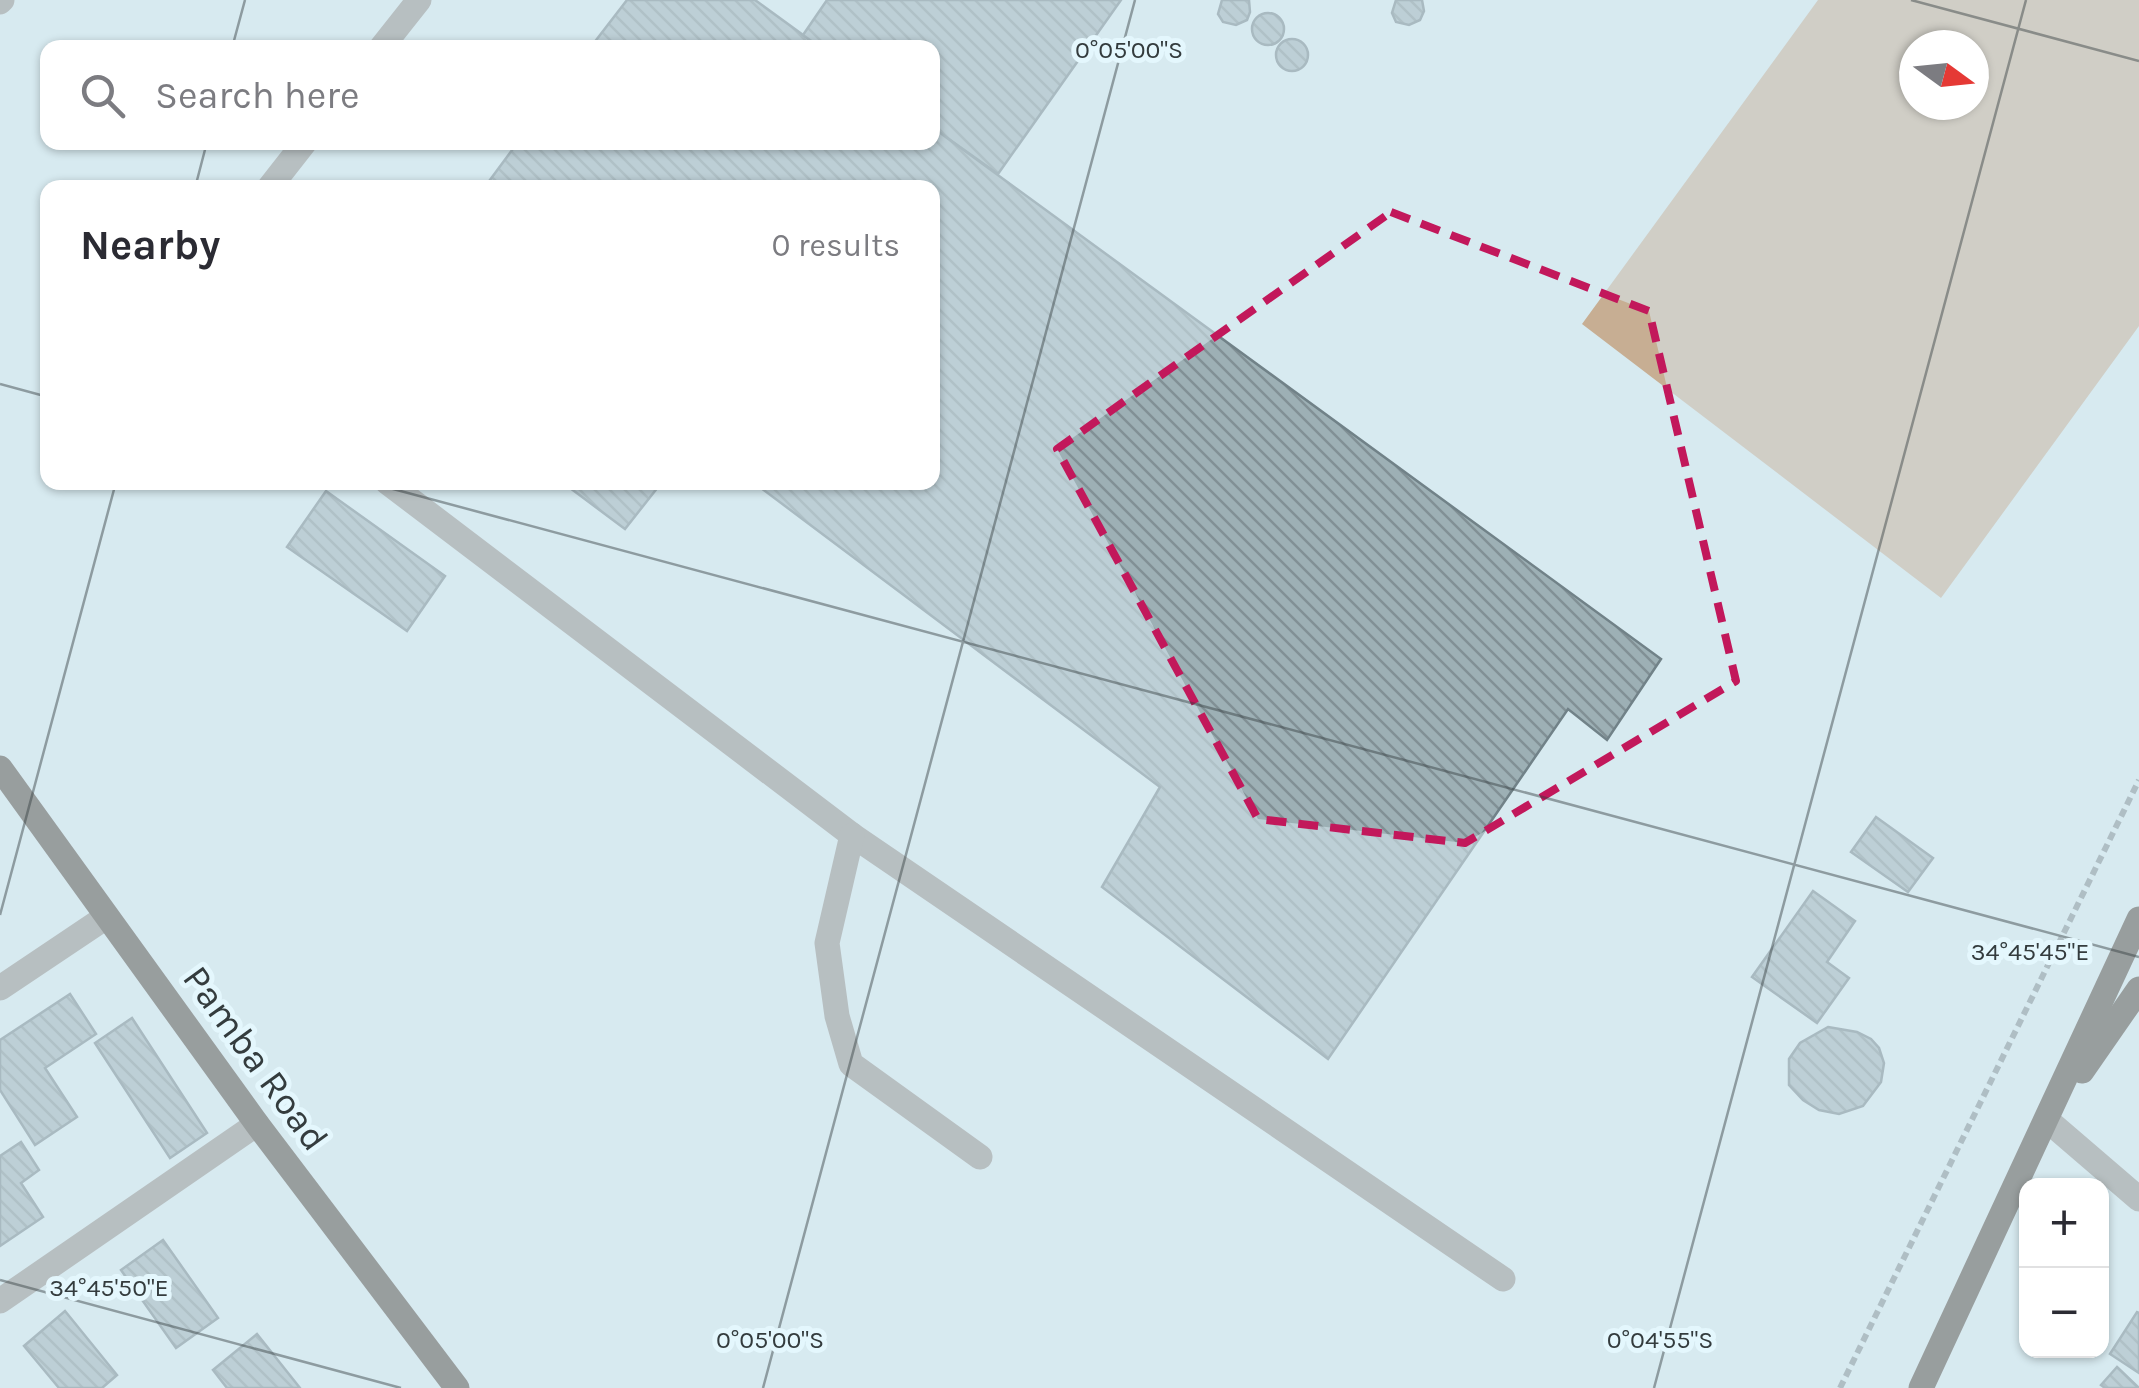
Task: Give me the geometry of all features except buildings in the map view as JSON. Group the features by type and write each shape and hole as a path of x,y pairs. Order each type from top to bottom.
{"main road":[{"name":"Pamba Road","path":"0,768 257,1124 456,1388"},
{"path":"1921,1388 2139,919"},
{"path":"2047,1120 2139,989"}],"street":[{"path":"387,40 419,0"},
{"path":"275,180 299,150"},
{"path":"398,490 852,835 1502,1278"},
{"path":"852,835 827,943 837,1016 850,1064 980,1156"},
{"path":"0,988 106,917"},
{"path":"2047,1120 2139,1199"},
{"path":"0,1301 257,1124"}],"path":[{"path":"1840,1388 2139,780"}],"highlighted area":[{"path":"1391,212 1649,311 1736,681 1465,843 1258,819 1057,449"}],"shaded area":[{"path":"1818,0 2139,0 2139,326 1941,598 1582,324"}]}
